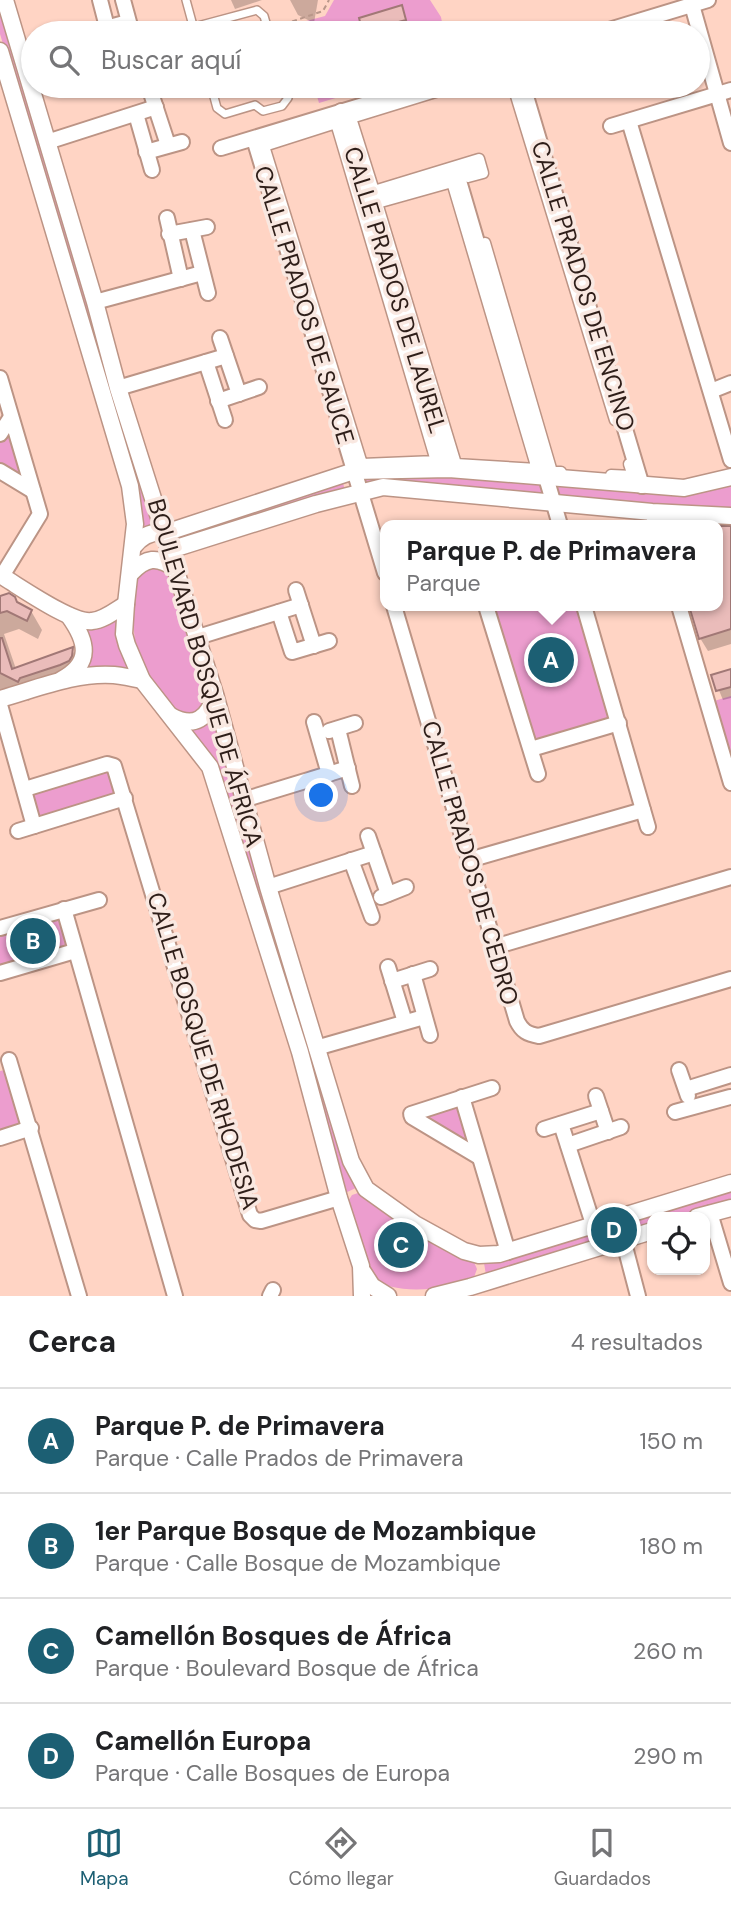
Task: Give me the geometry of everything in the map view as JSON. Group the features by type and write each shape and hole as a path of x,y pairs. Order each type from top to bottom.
{"street":[{"name":"BOULEVARD BOSQUE DE ÁFRICA","path":"5,0 21,36"},
{"path":"100,0 105,21"},
{"path":"123,0 128,21"},
{"path":"639,21 708,0"},
{"path":"692,5 698,21"},
{"name":"BOULEVARD BOSQUE DE ÁFRICA","path":"0,51 130,486 135,524 124,634 127,645 142,680 209,765 300,1052 339,1198 361,1266"},
{"path":"710,54 724,92 731,143"},
{"name":"BOULEVARD BOSQUE DE ÁFRICA","path":"37,98 47,142 118,388 198,637 268,887 347,1151 358,1177 366,1188 415,1224 464,1251 479,1255 508,1252 731,1183"},
{"path":"146,152 175,144 153,98"},
{"path":"338,117 436,461 362,464 264,146 338,117 392,98"},
{"path":"416,98 351,118 374,191 479,159 483,173 465,178 552,472 633,476 517,98"},
{"name":"CALLE PRADOS DE ENCINO","path":"527,98 642,486"},
{"path":"611,126 704,98"},
{"path":"47,142 156,107"},
{"path":"136,114 152,170"},
{"path":"221,148 338,117"},
{"name":"CALLE PRADOS DE LAUREL","path":"338,117 372,202 449,469"},
{"path":"629,121 731,460"},
{"name":"CALLE PRADOS DE SAUCE","path":"254,138 360,492"},
{"path":"372,202 476,168"},
{"path":"457,174 558,520"},
{"path":"453,182 537,469 456,464 372,202 453,182"},
{"path":"167,218 181,279"},
{"path":"169,234 207,227"},
{"path":"192,230 208,293"},
{"path":"95,302 202,273"},
{"path":"220,338 239,394"},
{"path":"118,388 226,356"},
{"path":"206,362 225,420"},
{"path":"0,378 39,517 1,577"},
{"path":"711,391 731,383"},
{"path":"219,401 259,387"},
{"path":"0,434 11,417"},
{"path":"134,547 148,535 165,533 354,471 449,469 684,488 731,477"},
{"path":"0,471 33,491"},
{"path":"170,550 383,487 553,502 654,518 731,516"},
{"path":"360,492 380,557"},
{"path":"131,573 142,562 154,558 175,568"},
{"path":"1,577 84,621 94,621 126,604"},
{"path":"0,694 62,673 74,663 79,649 75,635 67,624 1,577"},
{"path":"296,590 314,646"},
{"path":"198,637 301,605"},
{"name":"CALLE PRADOS DE CEDRO","path":"395,611 494,947 522,1030 538,1035 731,979"},
{"path":"488,611 538,774"},
{"path":"585,611 648,827"},
{"path":"680,611 731,783"},
{"path":"279,612 292,652 329,641"},
{"path":"56,683 70,675 81,663 85,652 84,640 69,615"},
{"path":"0,699 90,676 113,675 142,680"},
{"path":"171,716 186,722 199,720 211,708 215,694"},
{"path":"0,705 34,826"},
{"path":"329,774 316,728 338,729 355,723"},
{"path":"531,749 619,723"},
{"path":"338,729 352,786"},
{"name":"CALLE BOSQUE DE RHODESIA","path":"25,789 110,764 116,768 250,1215 261,1221 339,1198"},
{"path":"243,800 348,768"},
{"path":"18,831 125,798"},
{"path":"468,860 643,810"},
{"path":"368,836 388,894"},
{"path":"268,887 374,853"},
{"path":"351,860 372,917"},
{"path":"494,947 731,877"},
{"path":"367,902 406,887"},
{"path":"0,928 99,900"},
{"path":"64,909 175,1296"},
{"path":"0,973 75,951"},
{"path":"405,1022 390,974 414,974 430,969"},
{"path":"414,974 430,1035"},
{"path":"316,1048 424,1017"},
{"path":"11,1059 79,1296"},
{"path":"679,1070 691,1107"},
{"path":"676,1112 730,1098 728,1077 686,1089"},
{"path":"479,1157 411,1116 412,1112 492,1088"},
{"path":"568,1145 615,1130 601,1111 596,1096"},
{"path":"462,1097 508,1252"},
{"path":"544,1129 601,1111"},
{"path":"561,1124 593,1224"},
{"path":"0,1138 31,1128"},
{"path":"339,1198 366,1188"},
{"path":"710,1213 731,1208"},
{"path":"440,1295 647,1232"},
{"path":"710,1232 731,1283"},
{"path":"623,1239 638,1296"},
{"path":"464,1251 476,1258 481,1266 481,1276 470,1287"},
{"path":"361,1266 362,1296"},
{"path":"361,1266 372,1286 388,1296"}],"lane":[{"path":"186,0 192,21"},
{"path":"223,21 257,10 263,13 266,21"},
{"path":"214,98 217,108 225,114 255,105 263,111 282,106 288,98"}],"path":[{"path":"296,21 323,11 329,0"}],"shaded area":[{"path":"0,0 21,71 21,98 29,98 158,531 139,535 39,164 0,34"},
{"path":"334,0 430,0 442,21 306,21 325,16"},
{"path":"318,98 335,98 319,103"},
{"path":"10,427 26,483 0,466 0,442"},
{"path":"365,477 731,483 731,510 455,486 365,484"},
{"path":"342,480 345,490 176,542 174,540 173,536"},
{"path":"165,563 206,699 195,715 183,715 166,697 144,667 136,644 133,616 139,567"},
{"path":"493,611 579,611 612,719 532,740"},
{"path":"119,616 130,671 78,673 80,625"},
{"path":"731,696 731,768 714,701"},
{"path":"215,713 360,1186 343,1194 276,955 186,726"},
{"path":"110,768 118,795 44,820 37,815 30,791"},
{"path":"58,917 67,949 0,967 0,934"},
{"path":"5,1070 22,1128 0,1134 0,1071"},
{"path":"461,1101 471,1147 416,1115"},
{"path":"731,1186 731,1204 704,1212 647,1212 647,1229 486,1275 484,1263 479,1257"},
{"path":"361,1192 473,1260 477,1269 473,1280 433,1288 405,1289 380,1283 369,1277 347,1203 352,1195"}],"building":[{"path":"402,5 406,20 360,21 359,18"},
{"path":"723,526 731,526 731,629 699,639 691,611 723,611"},
{"path":"9,593 17,602 32,610 27,621 7,611 0,613 0,596"},
{"path":"0,638 12,669 73,647 72,656 69,661 20,678 18,682 0,673"},
{"path":"731,669 731,687 716,691 711,675"}],"place":[{"name":"Parque P. de Primavera","path":"551,660"},
{"name":"1er Parque Bosque de Mozambique","path":"33,941"},
{"name":"Camellón Europa","path":"614,1230"},
{"name":"Camellón Bosques de África","path":"401,1245"}]}
